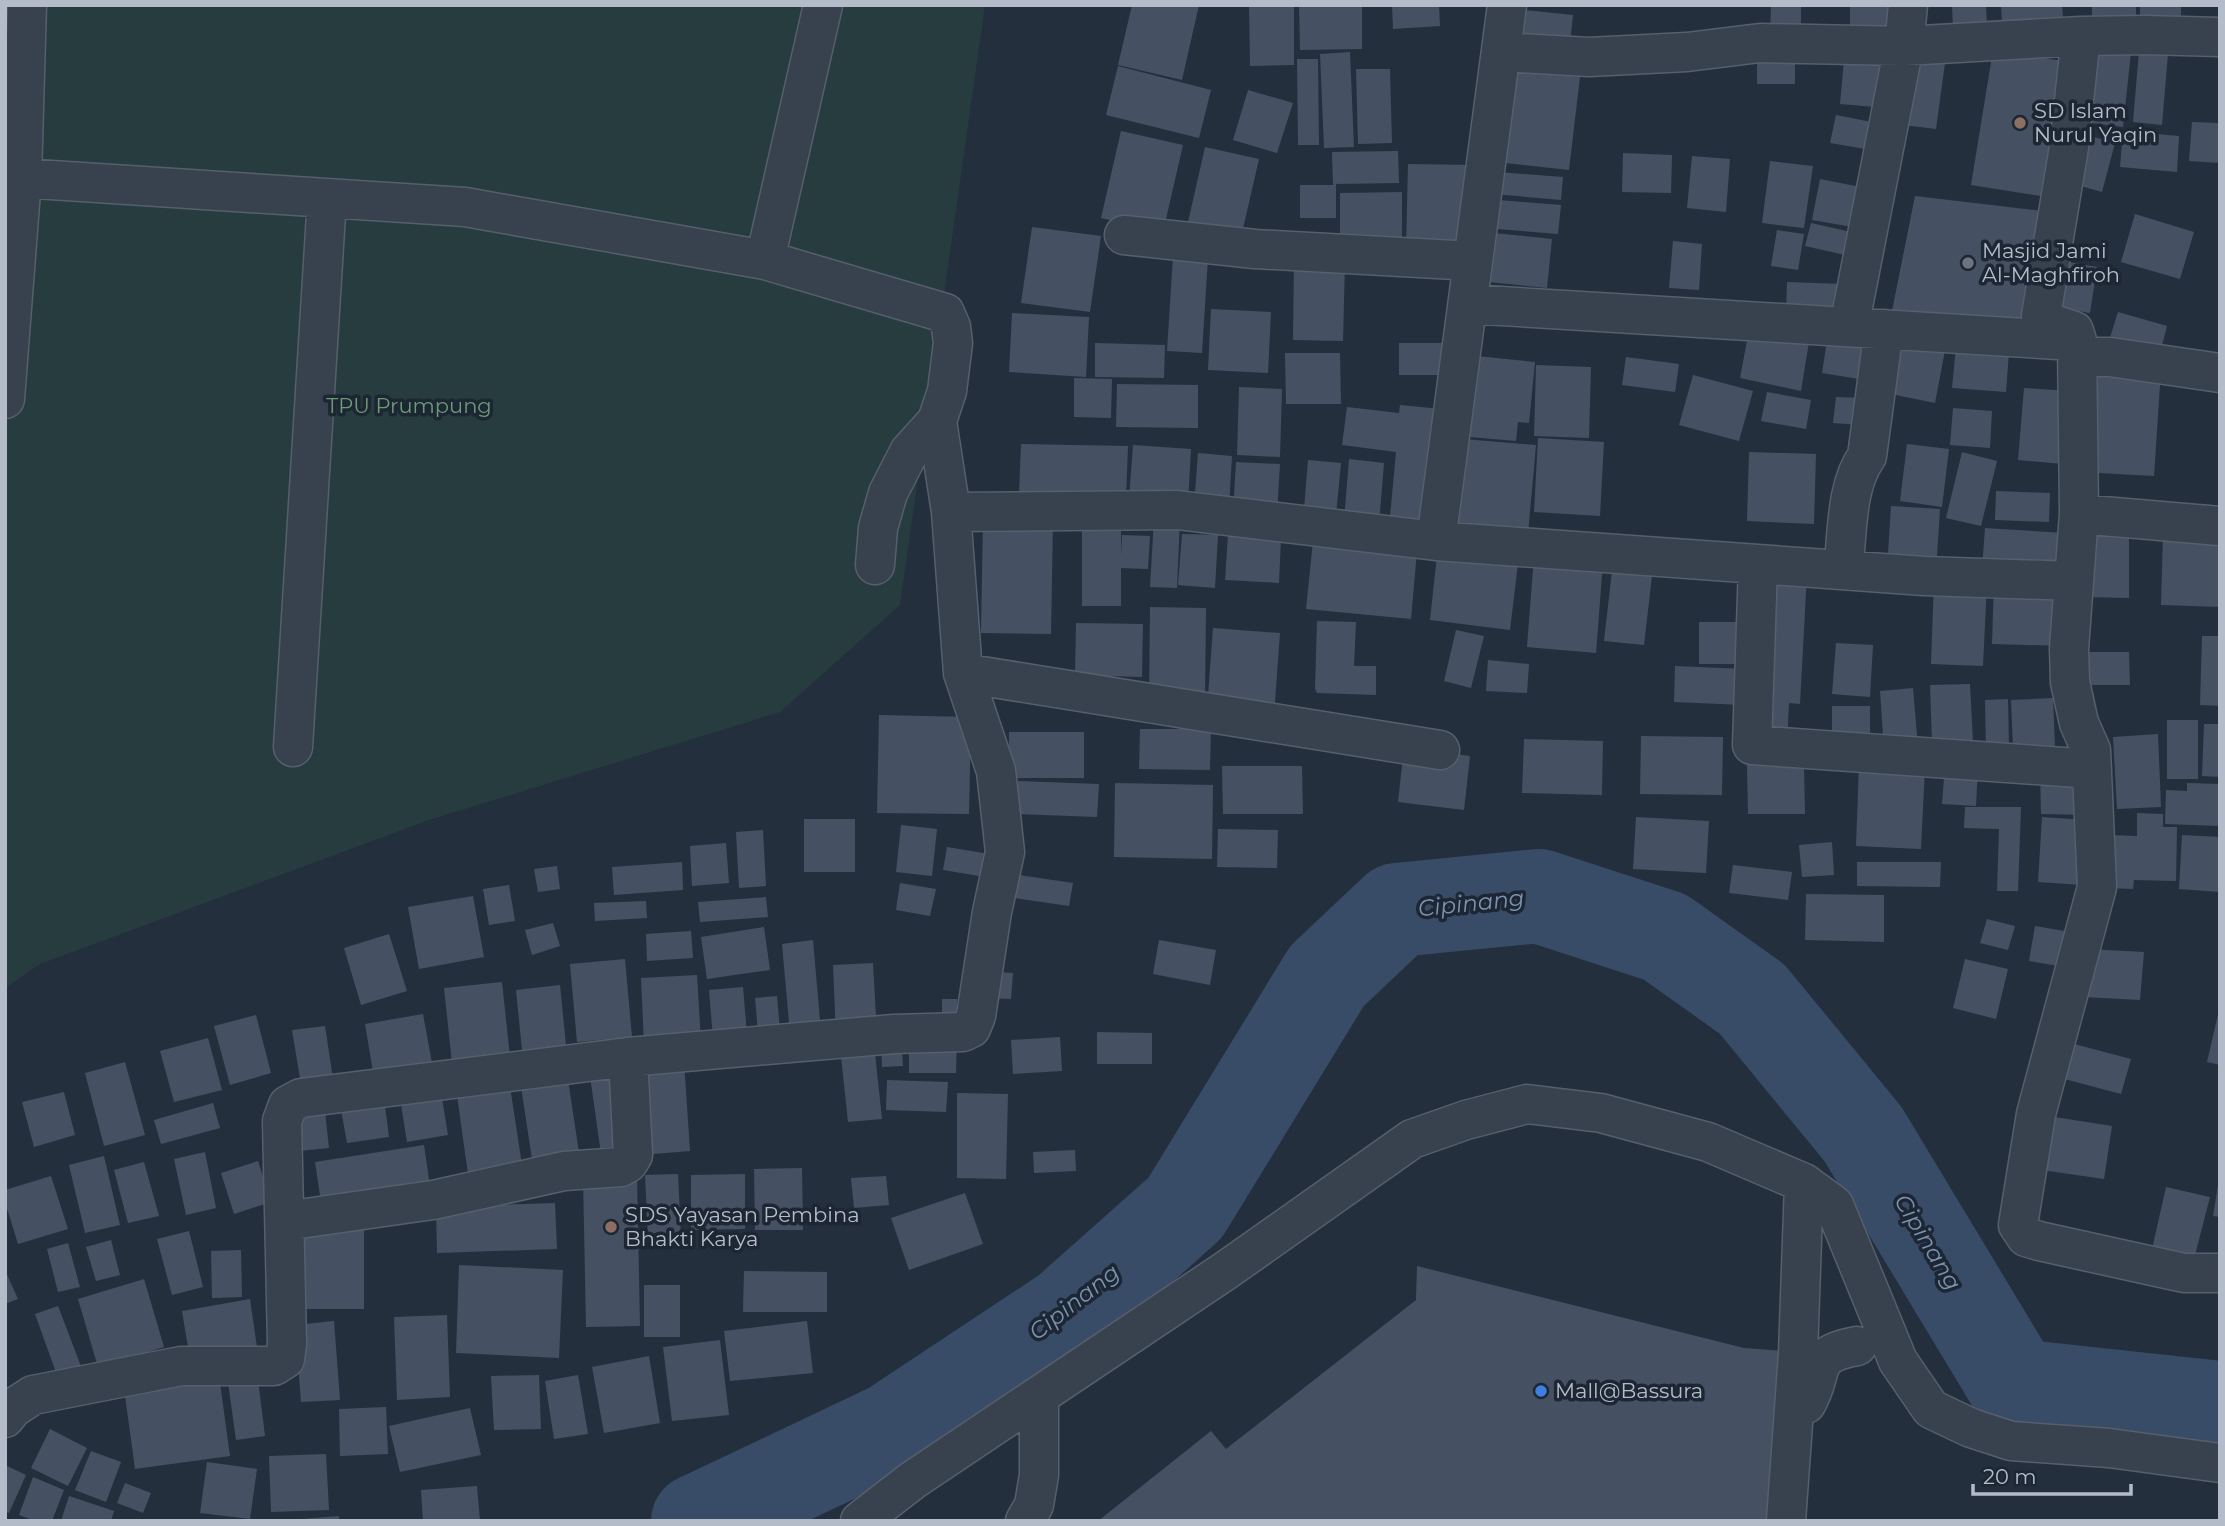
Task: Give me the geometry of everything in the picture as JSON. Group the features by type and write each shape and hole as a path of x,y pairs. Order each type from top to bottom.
{"street":[{"path":"5,398 14,177 27,5"},
{"path":"765,260 823,5"},
{"path":"1436,541 1507,5"},
{"path":"1843,570 1853,485 1859,467 1867,456 1867,328 1908,5"},
{"path":"1501,52 1589,57 1687,52 1760,43 1904,46 2081,36 2196,26"},
{"path":"2081,36 2069,147 2041,316 2044,321 2074,331 2078,349 2079,513 2069,649 2070,682 2079,723 2091,750 2096,887 2036,1114 2018,1225 2026,1237 2039,1241 2184,1273 2220,1273"},
{"path":"14,177 465,206 765,260 945,313 951,327 953,344 947,391 937,421 909,453 888,494 878,528 875,565"},
{"path":"293,747 327,198"},
{"path":"1124,235 1255,249 1473,261"},
{"path":"1468,304 1867,328 2078,349 2110,357 2220,373"},
{"path":"5,1418 13,1408 33,1395 181,1366 274,1366 285,1359 287,1344 282,1121 288,1105 301,1098 628,1057 894,1034 963,1032 971,1028 976,1016 1005,852 996,771 963,673 951,512 937,421"},
{"path":"951,512 1177,510 1436,541 1924,576 2074,581"},
{"path":"2079,513 2220,526"},
{"path":"1758,564 1752,745 2092,769"},
{"path":"963,673 1440,750"},
{"path":"285,1221 433,1200 564,1171 621,1167 628,1163 633,1155 628,1057"},
{"path":"860,1521 913,1480 1225,1271 1412,1139 1466,1120 1527,1104 1601,1113 1708,1142 1804,1182 1834,1205 1898,1361 1931,1409 1971,1429 2011,1441 2109,1448 2220,1463"},
{"path":"1786,1521 1795,1415 1804,1182"},
{"path":"1795,1415 1811,1395 1815,1376 1823,1359 1831,1352 1857,1346"},
{"path":"1025,1521 1034,1505 1039,1475 1039,1396"}],"green space":[{"name":"TPU Prumpung","path":"5,5 985,5 900,605 780,712 429,820 40,964 5,988"}],"building":[{"path":"1132,5 1199,5 1182,80 1118,65"},
{"path":"1249,5 1294,5 1294,65 1250,66"},
{"path":"1299,5 1362,5 1362,49 1300,50"},
{"path":"1392,5 1439,5 1440,26 1393,29"},
{"path":"1771,5 1801,5 1801,39 1770,38"},
{"path":"1850,5 1898,5 1898,33 1850,33"},
{"path":"1952,5 1986,5 1987,28 1953,29"},
{"path":"2001,5 2062,5 2063,18 2002,22"},
{"path":"2092,5 2136,5 2136,26 2092,26"},
{"path":"2140,5 2181,5 2181,22 2140,22"},
{"path":"1514,9 1573,15 1569,53 1510,48"},
{"path":"2094,38 2132,43 2123,127 2084,122"},
{"path":"2140,39 2169,42 2162,125 2133,122"},
{"path":"1757,49 1795,49 1795,84 1757,84"},
{"path":"1845,49 1892,53 1887,108 1840,104"},
{"name":"SD Islam Nurul Yaqin","path":"1993,50 2069,62 2047,197 1971,185"},
{"path":"1350,52 1354,147 1324,148 1320,54"},
{"path":"1904,57 1945,63 1936,129 1895,124"},
{"path":"1297,59 1318,59 1319,145 1298,145"},
{"path":"1118,66 1211,90 1199,138 1106,115"},
{"path":"1356,69 1390,69 1392,143 1358,144"},
{"path":"1507,69 1580,77 1569,170 1496,162"},
{"path":"1248,90 1293,103 1277,153 1233,140"},
{"path":"1836,115 1882,124 1877,151 1830,143"},
{"path":"2192,122 2220,123 2220,163 2189,161"},
{"path":"1121,131 1183,145 1163,232 1101,218"},
{"path":"2123,131 2179,136 2177,172 2120,167"},
{"path":"2083,134 2115,143 2102,192 2070,183"},
{"path":"1205,147 1259,159 1240,242 1186,231"},
{"path":"1398,151 1399,183 1336,184 1336,218 1300,218 1300,185 1333,185 1332,152"},
{"path":"1623,153 1672,155 1671,193 1622,192"},
{"path":"1692,156 1730,159 1726,212 1687,208"},
{"path":"1770,161 1813,166 1804,228 1762,223"},
{"path":"1408,164 1473,165 1472,250 1406,249"},
{"path":"1497,172 1563,177 1561,200 1494,194"},
{"path":"1820,179 1871,189 1864,229 1812,220"},
{"path":"1402,192 1402,241 1340,241 1340,193"},
{"name":"Masjid Jami Al-Maghfiroh","path":"1915,196 2042,211 2026,322 1891,316"},
{"path":"1487,199 1561,205 1558,234 1485,228"},
{"path":"2135,214 2194,232 2180,279 2121,262"},
{"path":"1811,223 1860,234 1854,257 1805,246"},
{"path":"1032,227 1101,236 1090,312 1021,303"},
{"path":"1777,230 1804,234 1798,270 1771,266"},
{"path":"1484,232 1552,239 1547,288 1479,281"},
{"path":"1673,241 1702,244 1699,290 1669,288"},
{"path":"1173,256 1208,258 1202,353 1167,351"},
{"path":"1294,261 1345,262 1343,341 1293,340"},
{"path":"2062,261 2097,267 2090,313 2054,307"},
{"path":"1787,282 1843,284 1842,316 1786,315"},
{"path":"1211,309 1271,312 1268,373 1208,370"},
{"path":"2118,312 2167,326 2158,361 2107,347"},
{"path":"1012,313 1089,317 1086,377 1009,372"},
{"path":"1749,330 1809,342 1801,391 1740,378"},
{"path":"1828,334 1878,343 1871,381 1822,373"},
{"path":"1902,336 1946,345 1935,403 1891,394"},
{"path":"1095,343 1165,345 1164,378 1095,377"},
{"path":"1399,343 1452,343 1452,375 1399,375"},
{"path":"1956,347 2009,352 2006,392 1952,388"},
{"path":"1285,353 1340,353 1341,404 1286,404"},
{"path":"1466,355 1535,362 1529,423 1518,422 1516,441 1458,436"},
{"path":"1626,357 1679,364 1675,392 1622,385"},
{"path":"1536,365 1591,367 1589,438 1534,436"},
{"path":"2088,365 2161,370 2154,476 2081,472"},
{"path":"1693,375 1753,391 1739,441 1679,425"},
{"path":"1074,378 1112,379 1111,418 1074,417"},
{"path":"1117,384 1198,385 1198,428 1116,427"},
{"path":"1239,387 1282,389 1280,457 1237,455"},
{"path":"2024,388 2069,391 2063,464 2018,460"},
{"path":"1767,392 1811,400 1806,429 1761,421"},
{"path":"1836,397 1863,398 1860,425 1833,423"},
{"path":"1400,405 1441,409 1430,531 1389,527 1396,452 1342,445 1347,407 1399,413"},
{"path":"1953,408 1992,411 1990,448 1950,445"},
{"path":"1452,438 1536,445 1527,545 1444,537"},
{"path":"1538,438 1604,442 1600,516 1534,512"},
{"path":"1021,444 1128,446 1126,499 1019,495"},
{"path":"1907,444 1949,449 1942,507 1900,501"},
{"path":"1133,445 1191,449 1188,503 1129,499"},
{"path":"1749,452 1816,454 1814,524 1747,521"},
{"path":"1962,452 1997,461 1981,526 1946,518"},
{"path":"1198,453 1232,456 1229,507 1194,505"},
{"path":"1349,459 1384,463 1379,524 1344,520"},
{"path":"1308,460 1341,463 1335,526 1303,522"},
{"path":"1236,462 1280,464 1277,514 1233,512"},
{"path":"1996,491 2050,493 2049,522 1995,520"},
{"path":"1891,506 1940,509 1936,572 1887,569"},
{"path":"1154,518 1180,519 1177,588 1150,587"},
{"path":"983,519 1053,520 1051,634 981,633"},
{"path":"1082,522 1121,522 1121,556 1122,535 1150,536 1148,569 1121,568 1121,606 1082,606"},
{"path":"1985,528 2064,533 2062,573 1982,569"},
{"path":"2084,529 2129,529 2129,598 2083,597"},
{"path":"1182,534 1218,535 1215,588 1178,585"},
{"path":"2163,534 2220,535 2220,607 2161,605"},
{"path":"1228,535 1281,539 1279,583 1225,580"},
{"path":"1313,541 1417,551 1411,619 1306,609"},
{"path":"1438,546 1519,555 1510,630 1430,620"},
{"path":"1534,556 1603,562 1596,653 1527,647"},
{"path":"1613,562 1653,567 1644,645 1604,641"},
{"path":"1768,572 1807,574 1800,704 1789,703 1787,746 1759,744"},
{"path":"1934,581 1987,582 1983,666 1931,664"},
{"path":"1994,582 2067,584 2066,646 1992,644"},
{"path":"1150,607 1206,608 1205,698 1149,698"},
{"path":"1317,621 1356,622 1354,666 1376,666 1376,695 1317,693"},
{"path":"1699,622 1746,622 1746,664 1699,664"},
{"path":"1076,623 1143,624 1142,677 1075,675"},
{"path":"1213,628 1280,633 1274,715 1207,710"},
{"path":"1456,630 1484,636 1471,688 1444,681"},
{"path":"2202,636 2220,636 2220,706 2200,705"},
{"path":"1836,643 1873,645 1870,697 1832,694"},
{"path":"2073,652 2129,652 2130,685 2073,685"},
{"path":"1488,660 1529,664 1527,693 1486,691"},
{"path":"1675,666 1745,669 1743,705 1674,702"},
{"path":"1970,684 1973,742 1932,744 1930,685"},
{"path":"1913,688 1918,747 1884,750 1880,691"},
{"path":"2053,698 2055,746 2013,748 2011,700"},
{"path":"2008,699 2009,748 1986,748 1985,700"},
{"path":"1832,706 1870,706 1870,746 1832,746"},
{"path":"879,715 971,717 969,814 877,813"},
{"path":"2167,720 2198,720 2198,779 2167,779"},
{"path":"2204,724 2220,724 2220,777 2202,776"},
{"path":"1140,729 1211,729 1210,770 1139,769"},
{"path":"1009,732 1084,732 1084,778 1009,778"},
{"path":"2158,734 2161,807 2117,809 2113,737"},
{"path":"1641,736 1723,737 1722,795 1640,794"},
{"path":"1524,739 1603,741 1602,795 1522,793"},
{"path":"1404,748 1470,756 1464,810 1398,802"},
{"path":"1804,764 1805,814 1748,814 1747,765"},
{"path":"1859,764 1925,767 1921,849 1856,846"},
{"path":"1945,765 1978,766 1976,806 1942,804"},
{"path":"1222,766 1302,766 1303,814 1223,814"},
{"path":"2040,770 2089,771 2089,815 2041,814"},
{"path":"1018,781 1099,784 1097,817 1016,814"},
{"path":"1115,783 1213,785 1212,859 1114,857"},
{"path":"2187,783 2220,784 2220,826 2165,824 2166,790 2187,791"},
{"path":"1965,807 2021,807 2018,891 1997,891 1999,829 1964,828"},
{"path":"2137,813 2163,814 2163,827 2177,827 2176,881 2134,880 2133,889 2106,888 2107,835 2137,836"},
{"path":"1636,817 1709,821 1706,873 1633,869"},
{"path":"2042,817 2086,820 2083,885 2038,882"},
{"path":"804,819 855,819 855,872 804,872"},
{"path":"901,825 937,829 932,876 896,872"},
{"path":"1218,829 1278,830 1277,868 1217,867"},
{"path":"763,830 766,886 739,888 736,832"},
{"path":"2182,835 2220,837 2220,892 2179,889"},
{"path":"1832,842 1834,875 1802,877 1799,845"},
{"path":"726,843 729,883 692,886 690,846"},
{"path":"947,847 995,855 991,878 943,870"},
{"path":"682,862 683,890 614,895 612,867"},
{"path":"1857,862 1941,862 1940,887 1857,886"},
{"path":"1733,865 1792,872 1788,900 1729,893"},
{"path":"557,866 560,889 538,892 534,869"},
{"path":"1019,875 1073,883 1069,906 1015,898"},
{"path":"900,883 936,889 930,916 896,910"},
{"path":"509,885 515,921 489,925 483,889"},
{"path":"1806,894 1884,895 1884,942 1805,940"},
{"path":"473,896 484,957 419,969 408,907"},
{"path":"766,897 768,917 700,922 698,902"},
{"path":"646,901 647,918 595,921 594,903"},
{"path":"1987,919 2015,926 2008,950 1980,943"},
{"path":"553,923 560,946 532,955 525,930"},
{"path":"2035,926 2076,933 2070,968 2029,961"},
{"path":"764,927 770,970 707,979 701,937"},
{"path":"691,931 693,958 647,961 646,934"},
{"path":"389,934 407,991 361,1005 344,948"},
{"path":"813,940 821,1032 790,1034 782,944"},
{"path":"1159,940 1216,950 1210,985 1153,974"},
{"path":"2087,949 2144,952 2140,1000 2084,997"},
{"path":"625,959 632,1037 577,1042 570,964"},
{"path":"1965,959 2008,969 1996,1019 1953,1008"},
{"path":"873,963 877,1034 836,1037 833,965"},
{"path":"985,971 1013,973 1011,999 983,998"},
{"path":"697,975 701,1041 644,1045 641,978"},
{"path":"502,982 510,1057 452,1063 444,988"},
{"path":"560,985 567,1055 523,1060 516,990"},
{"path":"743,987 747,1034 713,1038 709,990"},
{"path":"777,996 780,1031 758,1032 755,998"},
{"path":"942,999 957,999 957,1020 942,1020"},
{"path":"2220,1011 2220,1065 2207,1062"},
{"path":"423,1014 434,1074 375,1084 365,1024"},
{"path":"256,1015 271,1073 230,1085 214,1026"},
{"path":"325,1026 335,1092 303,1096 292,1030"},
{"path":"1097,1032 1152,1033 1152,1064 1097,1064"},
{"path":"909,1035 957,1035 956,1073 909,1073"},
{"path":"1060,1037 1062,1071 1013,1074 1011,1040"},
{"path":"208,1038 222,1090 174,1102 160,1051"},
{"path":"901,1038 903,1066 882,1067 881,1039"},
{"path":"2063,1041 2131,1059 2121,1094 2053,1076"},
{"path":"874,1044 882,1119 848,1122 840,1047"},
{"path":"684,1061 690,1151 641,1155 635,1064"},
{"path":"125,1062 145,1135 104,1146 85,1073"},
{"path":"614,1066 626,1151 601,1154 589,1069"},
{"path":"567,1073 580,1159 533,1166 520,1080"},
{"path":"509,1080 522,1165 468,1174 456,1088"},
{"path":"887,1080 948,1082 946,1112 886,1110"},
{"path":"64,1092 75,1135 34,1147 22,1102"},
{"path":"441,1092 448,1135 407,1142 400,1098"},
{"path":"957,1093 1008,1094 1006,1179 957,1178"},
{"path":"384,1098 389,1137 347,1143 340,1104"},
{"path":"324,1102 329,1148 299,1151 293,1106"},
{"path":"213,1103 220,1128 161,1144 154,1120"},
{"path":"2042,1115 2112,1126 2104,1179 2035,1169"},
{"path":"424,1145 430,1186 321,1202 315,1162"},
{"path":"1075,1150 1076,1171 1034,1173 1033,1152"},
{"path":"205,1152 216,1208 186,1215 174,1159"},
{"path":"104,1156 120,1225 85,1233 69,1165"},
{"path":"258,1161 271,1202 234,1214 221,1173"},
{"path":"144,1162 159,1216 128,1223 114,1170"},
{"path":"802,1168 803,1230 755,1230 754,1169"},
{"path":"678,1174 681,1239 648,1240 645,1175"},
{"path":"745,1174 745,1229 691,1230 691,1175"},
{"name":"SDS Yayasan Pembina Bhakti Karya","path":"637,1175 640,1326 586,1327 583,1176"},
{"path":"51,1176 68,1229 18,1244 5,1202 5,1190"},
{"path":"886,1176 889,1205 854,1208 851,1178"},
{"path":"2220,1185 2220,1217 2213,1216"},
{"path":"2166,1187 2210,1197 2194,1259 2152,1249"},
{"path":"965,1193 983,1244 909,1270 891,1218"},
{"path":"555,1203 557,1249 437,1253 436,1207"},
{"path":"300,1228 364,1228 364,1309 300,1309"},
{"path":"189,1231 203,1287 172,1295 157,1239"},
{"path":"111,1240 120,1275 96,1281 86,1247"},
{"path":"68,1243 80,1287 58,1292 47,1249"},
{"path":"241,1250 242,1297 212,1298 211,1251"},
{"path":"459,1265 563,1270 559,1358 456,1353"},
{"name":"Mall@Bassura","path":"1417,1266 1744,1348 1784,1351 1774,1521 1098,1521 1211,1431 1226,1449 1416,1300"},
{"path":"5,1270 18,1299 5,1304"},
{"path":"744,1271 827,1272 827,1312 743,1312"},
{"path":"144,1279 164,1347 98,1367 78,1299"},
{"path":"644,1285 680,1285 680,1337 644,1337"},
{"path":"250,1299 257,1347 190,1359 182,1311"},
{"path":"58,1306 82,1369 58,1378 35,1314"},
{"path":"447,1315 450,1397 397,1400 394,1317"},
{"path":"334,1321 340,1400 301,1402 295,1325"},
{"path":"807,1321 813,1373 730,1381 724,1331"},
{"path":"720,1340 729,1415 672,1421 663,1347"},
{"path":"649,1356 660,1423 604,1433 592,1367"},
{"path":"218,1368 230,1456 135,1469 123,1381"},
{"path":"257,1372 265,1436 236,1440 227,1375"},
{"path":"539,1375 541,1429 494,1430 491,1376"},
{"path":"578,1375 588,1434 554,1439 545,1381"},
{"path":"386,1407 388,1454 340,1456 339,1409"},
{"path":"470,1408 481,1455 400,1472 389,1426"},
{"path":"50,1429 87,1448 68,1486 31,1468"},
{"path":"91,1451 121,1462 106,1502 75,1490"},
{"path":"326,1454 329,1510 271,1512 269,1456"},
{"path":"207,1462 257,1469 250,1519 200,1513"},
{"path":"5,1465 26,1475 9,1513 5,1511"},
{"path":"33,1477 64,1490 52,1521 35,1521 19,1515"},
{"path":"125,1483 151,1493 143,1513 117,1503"},
{"path":"477,1486 480,1521 423,1521 421,1490"},
{"path":"69,1496 114,1511 111,1521 61,1521"},
{"path":"339,1516 339,1521 302,1521 302,1519"}],"waterway":[{"name":"Cipinang","path":"698,1521 892,1429 1067,1313 1185,1208 1327,976 1397,910 1539,896 1665,937 1752,999 1863,1134 2015,1386 2220,1408"}],"place":[{"name":"SD Islam Nurul Yaqin","path":"2020,123"},
{"name":"Masjid Jami Al-Maghfiroh","path":"1968,263"},
{"name":"SDS Yayasan Pembina Bhakti Karya","path":"611,1227"},
{"name":"Mall@Bassura","path":"1541,1391"}]}
